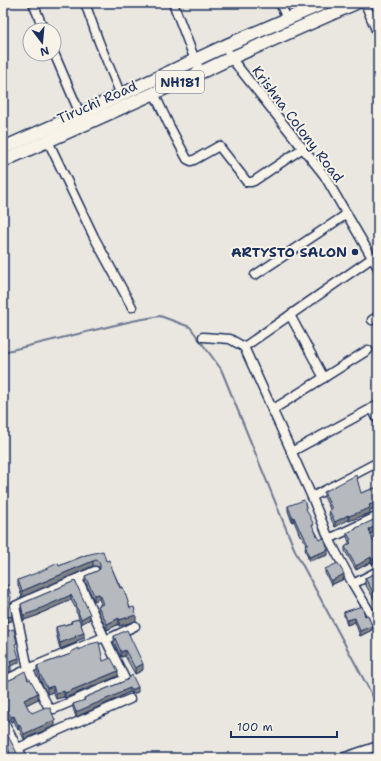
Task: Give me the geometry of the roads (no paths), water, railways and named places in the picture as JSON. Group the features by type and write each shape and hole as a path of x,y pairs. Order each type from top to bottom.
{"highway":[{"name":"NH181","path":"3,148 80,114 225,46 324,3"},
{"name":"Tiruchi Road","path":"3,161 356,3"}],"street":[{"path":"33,3 41,22"},
{"path":"85,3 121,95"},
{"path":"173,3 201,72"},
{"path":"280,3 287,19"},
{"path":"366,3 378,35"},
{"name":"Krishna Colony Road","path":"225,46 231,58 324,175 378,268"},
{"path":"58,62 80,114"},
{"path":"154,93 187,159 191,161 194,160 219,146 246,182 254,181 302,148"},
{"path":"48,141 94,237 132,307"},
{"path":"255,275 347,214"},
{"path":"244,347 372,258"},
{"path":"290,315 324,378"},
{"path":"203,338 230,339 244,347 312,496 329,539 378,626"},
{"path":"272,410 368,350"},
{"path":"291,452 375,407 378,420"},
{"path":"312,496 378,462"},
{"path":"329,539 378,516"},
{"path":"78,579 125,679 54,709 49,708 28,669 15,606 95,571"},
{"path":"353,584 378,571"},
{"path":"3,681 28,669 135,626"},
{"path":"18,748 130,699"},
{"path":"3,721 23,758"},
{"path":"342,758 378,746"}],"waterway":[{"path":"3,352 132,321 160,316 190,327 221,369 296,553 378,706"}],"place":[{"name":"ARTYSTO SALON","path":"355,252"}]}
